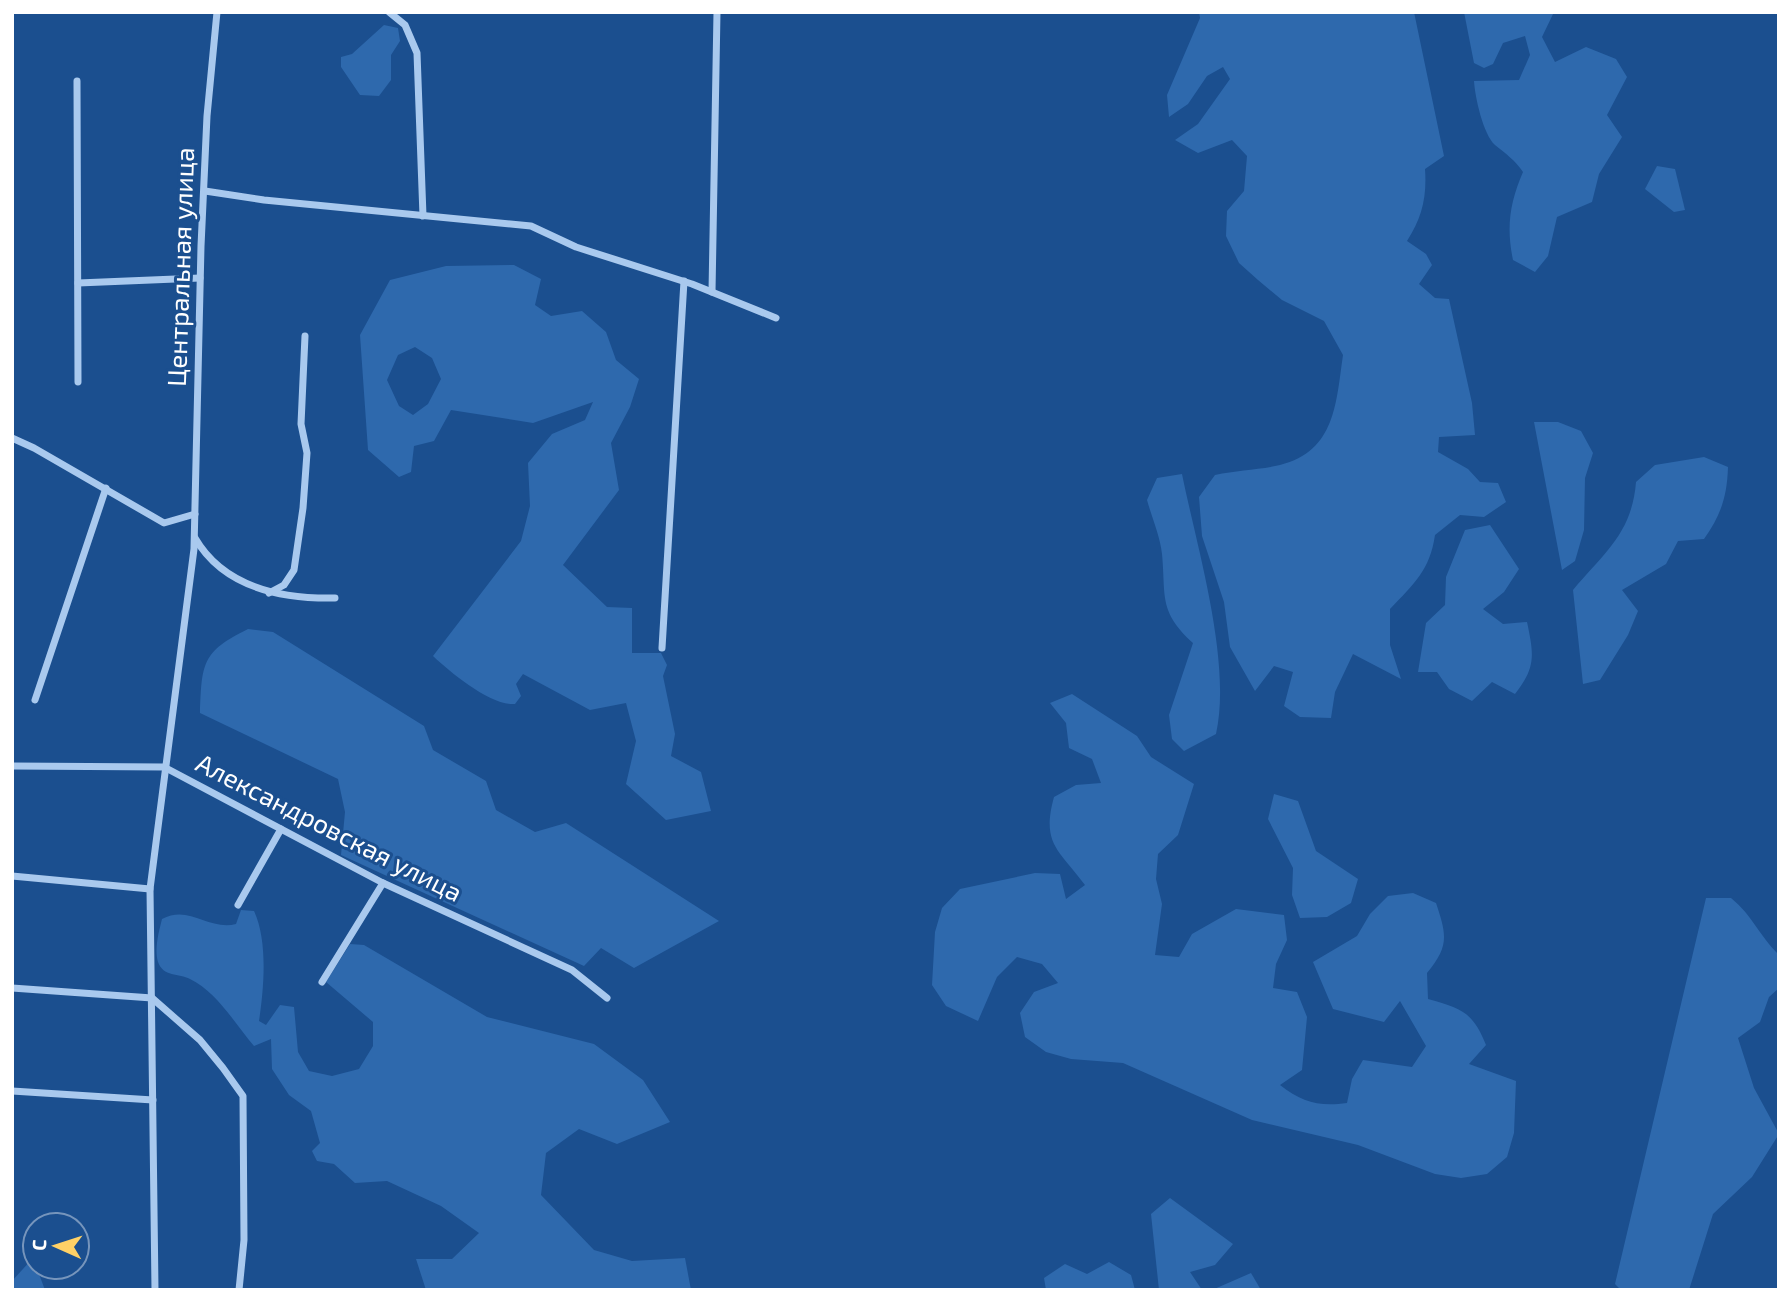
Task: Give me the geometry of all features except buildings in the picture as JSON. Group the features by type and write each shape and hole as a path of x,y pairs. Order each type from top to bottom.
{"street":[{"name":"Центральная улица","path":"155,1290 150,889 195,525 200,278 207,116 217,12"},
{"path":"389,12 405,25 417,54 423,216"},
{"path":"712,292 717,12"},
{"path":"77,81 78,382"},
{"path":"205,191 252,199 531,226 576,247 684,281 776,318"},
{"path":"78,283 200,278"},
{"path":"662,648 684,281"},
{"path":"269,593 284,586 294,570 303,508 307,453 301,424 304,336"},
{"path":"12,438 106,488 164,523 195,514"},
{"path":"35,700 106,488"},
{"path":"194,537 213,561 269,593 289,598 335,598"},
{"name":"Александровская улица","path":"12,766 164,767 383,883 572,970 607,998"},
{"path":"238,905 281,829"},
{"path":"12,876 150,889"},
{"path":"322,982 383,883"},
{"path":"12,988 152,998 200,1040 243,1097 244,1240 239,1290"},
{"path":"12,1091 153,1100"}],"shaded area":[{"path":"1199,12 1414,12 1444,156 1425,169 1422,207 1407,241 1426,254 1432,265 1419,284 1435,298 1449,299 1472,403 1475,435 1439,437 1438,452 1468,469 1480,482 1498,483 1506,502 1484,517 1460,515 1435,535 1425,567 1390,609 1390,645 1401,679 1353,654 1335,692 1331,718 1300,717 1284,706 1293,672 1274,666 1255,691 1230,647 1224,602 1202,536 1199,497 1215,475 1280,465 1312,449 1323,436 1335,407 1343,355 1324,321 1282,300 1239,263 1226,236 1227,211 1244,191 1247,156 1232,140 1198,153 1175,140 1198,124 1230,79 1223,67 1207,76 1188,104 1169,117 1167,95 1200,18"},
{"path":"1464,12 1554,12 1542,37 1555,62 1586,47 1616,59 1627,77 1607,115 1622,137 1599,174 1592,202 1557,217 1548,256 1535,272 1513,260 1511,248 1511,215 1523,172 1495,145 1487,133 1474,81 1519,80 1530,55 1525,36 1503,43 1493,64 1484,68 1474,63"},
{"path":"384,25 398,28 400,41 391,55 391,80 379,96 360,95 341,67 341,57 352,54"},
{"path":"1657,166 1675,169 1685,210 1674,212 1645,189"},
{"path":"514,265 541,279 535,305 551,316 582,311 606,332 616,360 639,379 630,407 611,443 619,490 563,565 607,607 632,608 632,653 661,653 667,665 663,676 675,734 671,756 701,772 711,811 666,820 626,784 636,741 626,703 590,710 523,674 516,684 521,696 515,704 505,703 472,687 433,656 521,541 530,506 528,463 552,434 585,420 593,402 533,423 451,410 434,441 414,446 411,472 399,477 368,450 360,335 390,280 446,266","holes":["415,347 432,358 441,379 428,404 413,415 399,406 387,380 398,355"]},
{"path":"1534,422 1558,422 1581,431 1593,453 1585,478 1584,530 1575,561 1562,570"},
{"path":"1704,457 1728,467 1724,497 1715,522 1704,539 1678,541 1666,564 1622,590 1638,611 1628,635 1600,680 1583,684 1573,590 1623,529 1636,482 1655,465"},
{"path":"1182,474 1211,605 1220,673 1216,734 1184,751 1172,739 1169,715 1193,643 1174,622 1169,612 1164,592 1161,547 1147,500 1157,478"},
{"path":"1490,525 1519,569 1504,592 1483,609 1503,624 1527,622 1532,652 1527,676 1515,694 1492,682 1472,701 1449,689 1437,672 1418,672 1426,623 1445,605 1446,577 1465,530"},
{"path":"248,629 273,632 424,726 433,750 486,781 496,810 535,832 566,823 719,921 634,968 601,948 584,966 341,855 345,812 338,779 200,713 202,682 207,661 221,645"},
{"path":"1072,694 1137,736 1151,757 1194,784 1178,835 1158,854 1156,879 1162,904 1155,955 1179,957 1192,934 1236,909 1284,915 1287,940 1276,964 1273,988 1297,992 1307,1017 1302,1070 1280,1085 1296,1096 1319,1104 1347,1103 1352,1079 1363,1060 1412,1067 1426,1046 1400,1001 1384,1022 1333,1009 1313,962 1357,936 1370,914 1388,896 1413,893 1436,903 1444,940 1439,955 1427,973 1428,999 1457,1009 1471,1018 1476,1025 1486,1045 1469,1064 1516,1081 1514,1133 1507,1157 1487,1174 1461,1178 1435,1174 1358,1145 1252,1120 1123,1063 1071,1059 1046,1052 1025,1037 1020,1013 1034,992 1058,983 1042,964 1017,957 997,977 978,1021 946,1006 932,985 935,932 942,908 960,889 1035,873 1060,874 1066,899 1085,885 1055,846 1050,826 1054,797 1076,785 1101,783 1092,759 1069,748 1066,723 1050,703"},
{"path":"1274,794 1298,801 1316,851 1358,879 1351,903 1327,917 1300,918 1292,895 1293,868 1268,819"},
{"path":"1706,898 1731,898 1779,955 1779,988 1769,997 1760,1022 1738,1038 1754,1088 1779,1134 1752,1177 1713,1214 1689,1290 1621,1290 1615,1284"},
{"path":"241,910 254,911 261,936 263,980 259,1021 266,1025 280,1005 294,1007 298,1052 309,1071 332,1076 359,1069 373,1046 373,1022 326,982 350,944 364,945 487,1017 594,1044 643,1080 670,1122 617,1144 579,1129 546,1153 541,1195 594,1250 632,1261 685,1258 691,1290 426,1290 416,1259 452,1259 479,1233 441,1206 387,1181 355,1183 334,1164 317,1161 312,1151 320,1143 311,1111 289,1095 272,1069 271,1039 254,1046 225,1009 199,984 160,967 157,946 162,919 181,914 217,924 236,924"},
{"path":"1170,1198 1233,1244 1215,1265 1190,1272 1202,1290 1159,1290 1151,1214"},
{"path":"1109,1262 1131,1275 1135,1290 1046,1290 1044,1278 1065,1264 1087,1274"},
{"path":"21,1271 21,1281 42,1281 45,1290 12,1290 12,1281"},
{"path":"1251,1273 1261,1290 1212,1290"}]}
